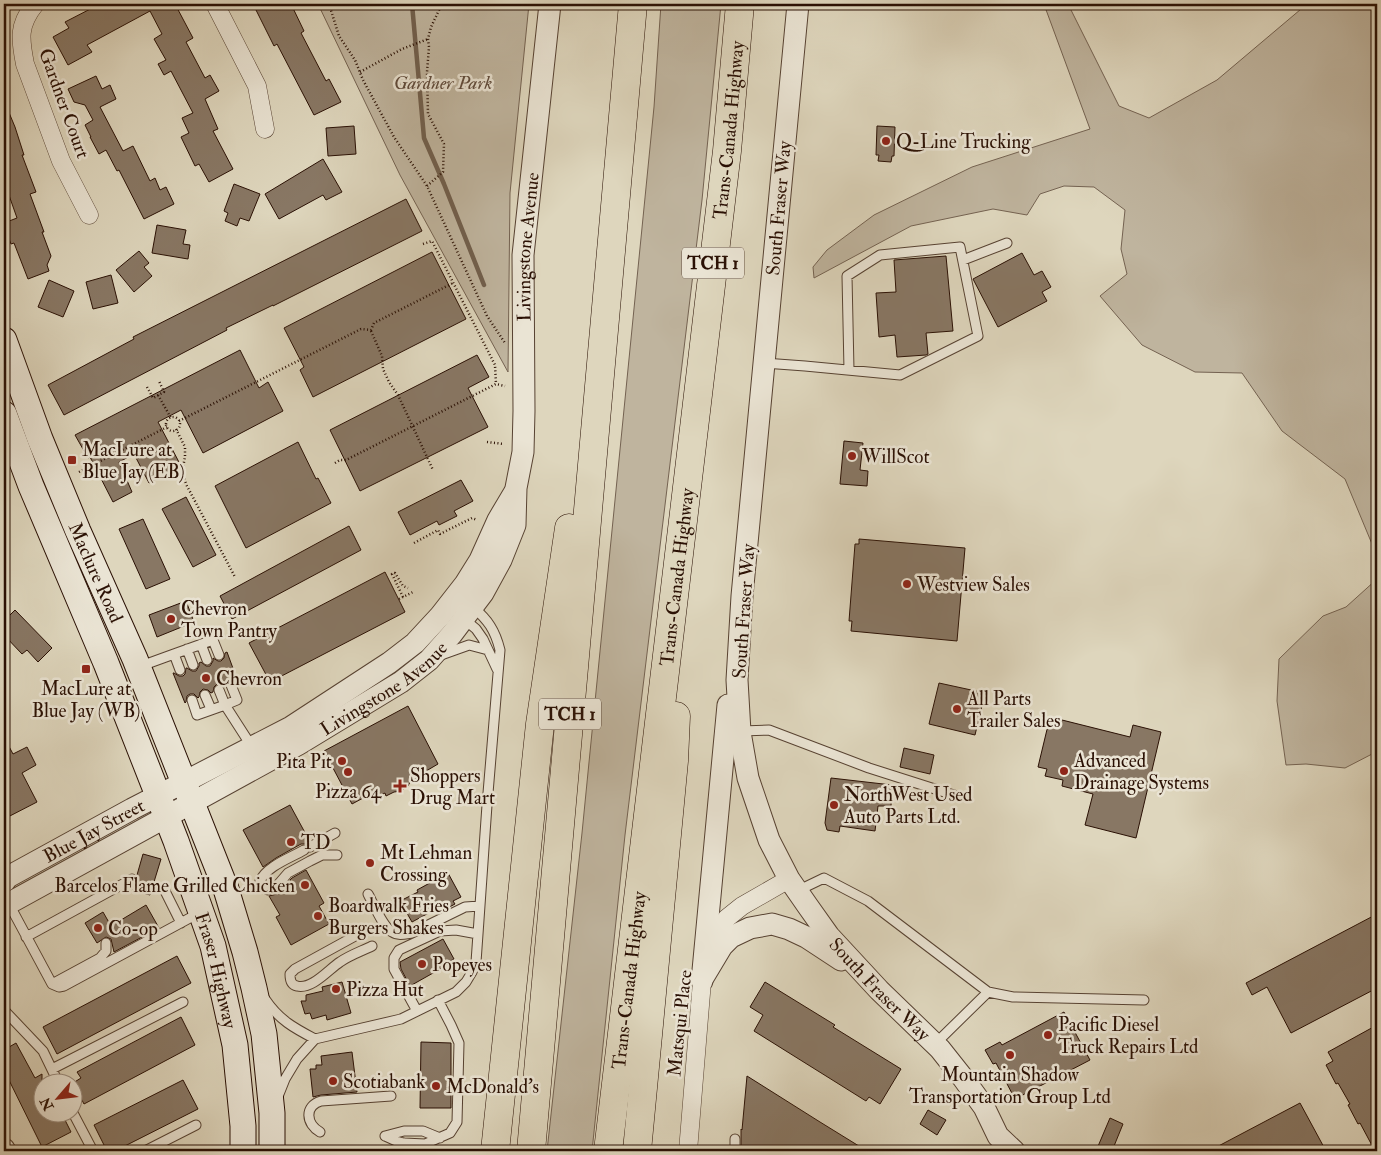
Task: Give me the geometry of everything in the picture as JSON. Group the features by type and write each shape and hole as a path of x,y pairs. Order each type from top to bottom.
{"highway":[{"name":"TCH 1","path":"531,1151 633,4"},
{"name":"Trans-Canada Highway","path":"608,1151 726,151 740,4"},
{"path":"494,1151 540,724 608,277"},
{"path":"636,1151 674,761 682,522"}],"main road":[{"name":"Maclure Road","path":"4,340 40,439 138,667 175,802"},
{"name":"Maclure Road","path":"4,414 31,486 106,663 175,802"},
{"name":"Fraser Highway","path":"175,802 191,917 213,946 235,1045 243,1126 243,1151"},
{"name":"Fraser Highway","path":"175,802 226,889 245,952 264,1034 271,1102 272,1151"},
{"path":"175,802 215,904 242,993 252,1044 271,1102"}],"street":[{"name":"Gardner Court","path":"35,4 26,15 21,33 25,64 61,161 89,215"},
{"path":"216,4 257,86 265,129"},
{"name":"Livingstone Avenue","path":"175,802 299,744 401,682 429,660 468,613 501,560 515,525 516,488 523,452 523,255 550,4"},
{"name":"South Fraser Way","path":"798,4 742,596 737,680 740,732 748,778 768,840 793,885 829,936 879,990 935,1045 963,1078 984,1107 999,1143 1014,1151"},
{"name":"Livingstone Avenue","path":"175,802 252,748 291,727 389,663 415,643 440,616 465,584 480,560 498,520 516,488"},
{"path":"702,981 732,664 742,596"},
{"path":"452,601 468,613"},
{"name":"Blue Jay Street","path":"4,882 8,878 175,802"},
{"name":"Blue Jay Street","path":"6,905 175,802"},
{"name":"Matsqui Place","path":"688,1151 702,981 715,934 727,918 742,906 793,885"},
{"path":"702,981 722,946 731,937 750,928 772,924 789,929 824,948 879,990"}],"lane":[{"path":"963,260 1007,243"},
{"path":"764,363 900,375 978,336 960,247 880,255 847,276 849,370"},
{"path":"468,613 498,672"},
{"path":"271,1102 296,1059 315,1039 391,1022 417,1011 456,992 466,982 472,972 476,962 500,650 497,636 486,619 468,613"},
{"path":"138,667 213,640 219,655"},
{"path":"202,644 207,660"},
{"path":"429,660 469,645 488,650"},
{"path":"188,649 194,665"},
{"path":"174,654 180,670"},
{"path":"192,700 197,715 225,705 237,700 231,685"},
{"path":"219,690 225,705 252,748"},
{"path":"205,695 211,709"},
{"path":"740,732 769,730 869,768 960,797"},
{"path":"335,833 274,867 263,876 260,882 268,890 275,888 288,873 322,855 337,855"},
{"path":"793,885 824,878 859,896 988,992 1012,997 1144,1000"},
{"path":"26,937 132,879"},
{"path":"6,905 52,984 58,987 64,986 191,917 165,891"},
{"path":"368,894 386,926 392,933 402,935 412,933 465,907 480,906"},
{"path":"366,930 295,969 290,974 290,980 297,986 308,986 316,982 340,962 372,946"},
{"path":"417,1011 394,969 394,958 399,950 440,931 456,930 478,934"},
{"path":"52,984 100,958 106,951 106,943"},
{"path":"251,977 274,1012 292,1028 315,1039"},
{"path":"935,1045 988,992"},
{"path":"384,1136 404,1143 425,1144 450,1133 457,1122 459,1043 438,1000"},
{"path":"52,1069 183,1002"},
{"path":"4,1010 43,1051 53,1072"},
{"path":"320,1132 310,1123 311,1105 321,1101 391,1096"},
{"path":"77,1122 91,1150"},
{"path":"145,1151 196,1125"},
{"path":"735,1139 735,1151"}],"path":[{"path":"329,4 339,36 354,60 394,137 427,186 487,316 524,368"},
{"path":"427,186 443,172 444,144 428,114 428,39 431,27 442,4"},
{"path":"360,72 402,49 428,39"},
{"path":"423,244 432,240 494,365 496,384"},
{"path":"370,330 374,323 454,283"},
{"path":"179,421 362,329 370,330"},
{"path":"370,330 382,356 389,382 414,426 433,470"},
{"path":"147,387 154,398 164,392 159,381"},
{"path":"334,463 346,460 496,384 505,386"},
{"path":"158,395 171,418"},
{"path":"167,427 166,422 171,418 177,418 179,421"},
{"path":"176,429 179,427 179,421"},
{"path":"167,427 171,430 176,429"},
{"path":"79,472 167,427"},
{"path":"176,429 185,447 182,474 234,577"},
{"path":"486,442 504,444"},
{"path":"414,543 438,530 440,534 472,518 479,521"},
{"path":"404,597 392,574 395,573 403,586 408,588"},
{"path":"399,599 413,592"}],"green space":[{"name":"Gardner Park","path":"318,4 529,4 510,193 508,372 400,175"},
{"path":"661,4 721,4 702,200 625,835 592,1151 547,1151 582,833 654,107"},
{"path":"1054,4 1068,4 1119,106 1149,118 1217,80 1307,4 1377,4 1377,556 1345,479 1282,431 1242,373 1195,372 1142,345 1100,296 1127,274 1121,249 1125,210 1094,187 1064,186 1040,194 1027,215 993,209 911,226 814,278 813,267 827,250 874,215 972,167 1090,129 1045,7"},
{"path":"1377,579 1377,753 1345,768 1306,764 1286,765 1277,701 1279,659 1323,616 1346,607"}],"building":[{"path":"100,4 175,4 193,38 186,42 205,78 210,75 219,91 205,99 218,129 213,131 233,169 209,182 199,164 195,166 181,137 189,133 182,118 193,113 171,71 164,75 158,64 166,60 154,39 162,34 150,11 87,45 92,52 68,65 53,37 69,28 65,22"},
{"path":"253,4 291,4 304,31 301,33 326,81 329,79 341,102 314,115 277,44 274,46"},
{"path":"96,76 102,89 110,85 116,99 100,107 123,151 133,146 150,181 155,178 160,190 166,187 174,204 144,219 119,170 117,171 106,150 99,154 90,137 85,125 93,120 85,105 74,102 68,89"},
{"path":"4,103 15,127 24,155 22,155 36,192 30,194 51,256 47,265 49,271 28,279 14,243 11,244 4,226 4,223 17,218 4,181"},
{"path":"354,126 356,154 328,156 326,128"},
{"name":"Q-Line Trucking","path":"877,126 895,127 894,156 892,156 891,162 878,161 879,155 876,155"},
{"path":"323,159 342,192 326,200 323,195 279,219 265,194"},
{"path":"234,184 260,194 249,221 240,218 237,226 225,221 228,213 224,211"},
{"path":"406,199 422,231 226,328 227,330 64,415 48,385 134,339 133,337"},
{"path":"157,225 186,230 183,244 190,245 188,259 152,253"},
{"path":"139,251 149,263 144,267 152,276 134,292 116,270"},
{"path":"432,252 466,319 313,397 300,370 304,367 284,328"},
{"path":"1022,253 1034,275 1042,271 1051,287 1042,292 1047,301 998,327 973,279"},
{"path":"946,256 953,331 926,333 928,354 926,355 897,357 895,335 879,337 876,293 896,292 894,260"},
{"path":"111,275 118,303 93,309 86,282"},
{"path":"49,280 74,291 63,317 38,307"},
{"path":"240,350 259,388 268,382 283,411 203,453 181,410 158,422 181,466 149,483 134,454 119,462 132,492 113,502 90,457 88,458 75,435"},
{"path":"477,355 489,377 468,388 488,427 360,491 330,430"},
{"name":"WillScot","path":"844,441 863,443 860,470 868,471 867,486 840,484"},
{"path":"298,442 316,479 318,478 331,503 246,548 215,486"},
{"path":"461,480 473,501 454,511 457,516 439,525 437,521 410,535 398,512"},
{"path":"186,497 216,555 193,567 162,509"},
{"path":"143,519 170,579 146,589 119,529"},
{"path":"349,526 361,550 232,619 220,596"},
{"name":"Westview Sales","path":"859,539 965,548 957,641 851,631 852,621 849,621 855,544 859,544"},
{"path":"385,572 405,612 270,682 249,643"},
{"name":"Chevron Town Pantry","path":"186,601 194,622 157,637 149,615"},
{"path":"15,610 52,648 38,662 27,650 22,654 4,635 4,621"},
{"name":"Chevron","path":"227,652 238,682 229,679 225,687 217,684 211,693 203,689 198,698 194,694 190,694 187,696 185,703 173,673 183,676 186,668 196,671 201,662 206,666 210,666 213,658 221,661"},
{"name":"All Parts Trailer Sales","path":"939,683 985,693 975,735 929,724"},
{"path":"408,706 438,764 410,782 401,791 386,796 385,793 379,796 376,791 352,804 324,751"},
{"path":"1050,717 1130,737 1133,725 1161,732 1136,838 1085,825 1093,794 1062,786 1063,780 1045,776 1047,769 1038,767"},
{"path":"4,737 13,754 27,747 36,765 22,773 37,802 4,819"},
{"path":"904,748 934,755 930,774 900,767"},
{"path":"831,778 892,785 891,806 878,806 875,831 840,826 839,832 827,830 825,823"},
{"path":"290,805 309,840 263,867 243,830"},
{"name":"Co-op","path":"143,854 161,859 150,895 133,890 138,880 137,875"},
{"path":"306,870 324,903 319,906 329,924 291,945 276,917 280,915 269,896 277,894 292,884 290,880 292,878"},
{"path":"448,873 461,897 453,901 455,904 440,912 438,908 412,922 400,901"},
{"path":"146,905 159,928 114,952 111,939 106,937 97,943 85,923 103,912 111,926"},
{"path":"1377,914 1377,988 1291,1033 1267,987 1252,995 1246,983"},
{"name":"Popeyes","path":"443,939 454,959 410,986 401,969 400,962"},
{"path":"177,956 191,983 57,1054 43,1027"},
{"path":"342,982 351,1013 327,1020 326,1015 312,1019 310,1013 305,1014 301,1001 306,1001 306,995 323,991 322,987"},
{"path":"765,982 901,1069 880,1104 869,1097 866,1101 754,1031 763,1015 750,1007"},
{"path":"1064,1012 1090,1060 1015,1099 996,1063 993,1064 985,1050 1000,1042 1002,1045"},
{"path":"181,1017 195,1045 84,1104 82,1100 82,1072 77,1072"},
{"path":"1377,1025 1377,1151 1375,1151 1360,1123 1358,1124 1348,1105 1350,1104 1326,1065 1333,1061 1328,1052"},
{"name":"McDonald's","path":"421,1042 451,1043 451,1108 420,1108"},
{"path":"16,1043 32,1072 32,1122 66,1122 71,1132 42,1147 4,1070 4,1050"},
{"name":"Scotiabank","path":"352,1052 357,1092 313,1097 310,1069 316,1069 316,1065 322,1065 321,1056"},
{"path":"747,1076 867,1151 741,1151 741,1129"},
{"path":"183,1080 198,1109 115,1151 107,1151 94,1125"},
{"path":"1300,1103 1326,1151 1209,1151"},
{"path":"928,1110 946,1120 937,1135 920,1124"},
{"path":"1110,1118 1123,1124 1112,1151 1096,1151"}],"waterway":[{"path":"412,4 424,138 484,285"}],"place":[{"name":"Q-Line Trucking","path":"886,141"},
{"name":"WillScot","path":"852,456"},
{"name":"MacLure at Blue Jay (EB)","path":"72,460"},
{"name":"Westview Sales","path":"907,584"},
{"name":"Chevron Town Pantry","path":"171,619"},
{"name":"MacLure at Blue Jay (WB)","path":"86,669"},
{"name":"Chevron","path":"206,678"},
{"name":"All Parts Trailer Sales","path":"957,709"},
{"name":"Pita Pit","path":"342,761"},
{"name":"Advanced Drainage Systems","path":"1064,771"},
{"name":"Pizza 64","path":"348,772"},
{"name":"Shoppers Drug Mart","path":"400,786"},
{"name":"NorthWest Used Auto Parts Ltd.","path":"834,805"},
{"name":"TD","path":"291,842"},
{"name":"Mt Lehman Crossing","path":"370,863"},
{"name":"Barcelos Flame Grilled Chicken","path":"305,885"},
{"name":"Boardwalk Fries Burgers Shakes","path":"318,916"},
{"name":"Co-op","path":"98,928"},
{"name":"Popeyes","path":"422,964"},
{"name":"Pizza Hut","path":"336,989"},
{"name":"Pacific Diesel Truck Repairs Ltd","path":"1048,1035"},
{"name":"Mountain Shadow Transportation Group Ltd","path":"1010,1055"},
{"name":"Scotiabank","path":"333,1081"},
{"name":"McDonald's","path":"436,1086"}]}
